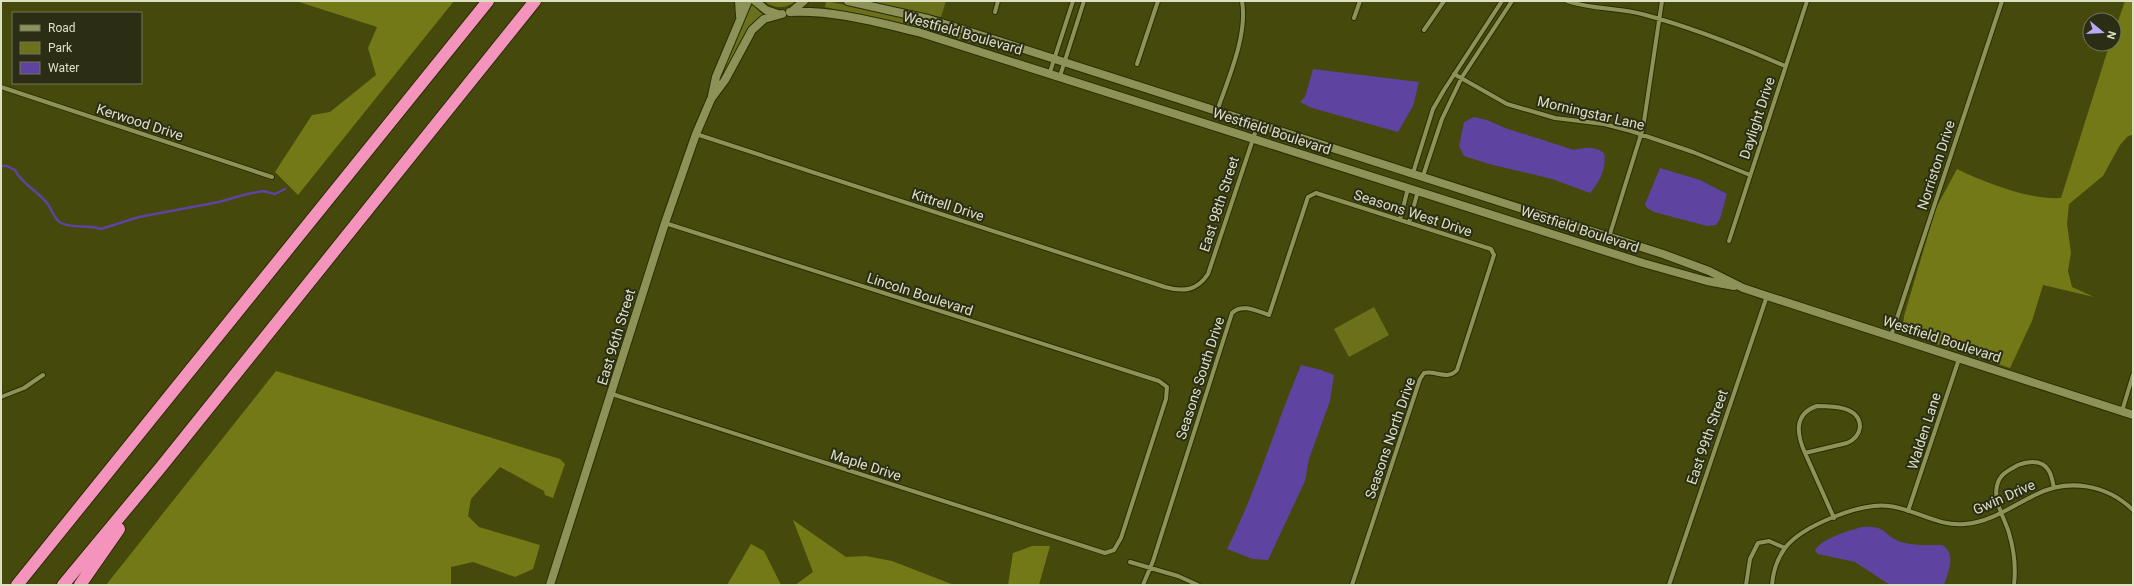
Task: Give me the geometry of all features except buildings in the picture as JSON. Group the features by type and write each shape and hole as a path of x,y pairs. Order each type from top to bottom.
{"highway":[{"path":"17,585 488,1"},
{"path":"63,585 161,467 535,1"},
{"path":"80,585 161,467"}],"main road":[{"path":"738,1 740,22"},
{"name":"East 96th Street","path":"550,585 612,394 665,223 696,134 711,99 716,77 748,1"},
{"path":"755,1 766,10 786,13 804,1"},
{"name":"Westfield Boulevard","path":"848,1 928,19 1423,176 1709,271 1743,288"},
{"name":"Westfield Boulevard","path":"786,13 816,11 918,32 1050,72 1650,265 1707,281 1743,288 2133,415"},
{"name":"East 96th Street","path":"711,99 725,80 756,26 769,17 786,13"}],"street":[{"path":"995,12 998,1"},
{"path":"1050,72 1073,1"},
{"path":"1060,76 1084,1"},
{"path":"1137,64 1158,1"},
{"path":"1217,111 1240,42 1244,15 1242,1"},
{"path":"1354,18 1360,1"},
{"path":"1424,30 1444,1"},
{"path":"1413,173 1433,109 1502,1"},
{"path":"1423,176 1442,119 1462,77 1512,1"},
{"path":"1567,1 1638,13 1659,19 1721,39 1785,66"},
{"path":"1609,237 1642,135 1662,1"},
{"name":"Daylight Drive","path":"1729,241 1807,1"},
{"name":"Norriston Drive","path":"1891,336 2002,1"},
{"name":"Morningstar Lane","path":"1454,74 1462,77 1507,104 1555,118 1613,126 1693,152 1750,175"},
{"name":"Kerwood Drive","path":"1,87 272,177"},
{"name":"East 98th Street","path":"1195,288 1204,280 1210,269 1258,124"},
{"name":"Kittrell Drive","path":"696,134 1165,287 1183,290 1195,288"},
{"path":"1400,220 1408,188"},
{"path":"1409,223 1418,191"},
{"name":"Seasons West Drive","path":"1316,193 1491,249 1494,255 1494,262"},
{"name":"Seasons South Drive","path":"1150,568 1232,313 1243,307 1269,315 1308,197 1316,193"},
{"name":"Lincoln Boulevard","path":"665,223 1159,381 1167,387 1166,399 1123,531 1114,550"},
{"name":"Seasons North Drive","path":"1352,585 1420,379 1424,373 1429,372 1449,376 1453,375 1458,370 1494,262"},
{"name":"East 99th Street","path":"1668,585 1767,296"},
{"name":"Walden Lane","path":"1908,511 1960,359"},
{"path":"1,397 24,388 43,375"},
{"path":"2122,411 2133,375"},
{"name":"Maple Drive","path":"612,394 1096,551 1105,553 1114,550"},
{"path":"1805,453 1847,443 1853,440 1859,430 1856,416 1848,410 1835,406 1817,406 1807,411 1798,427 1799,440 1834,518"},
{"path":"2014,585 2013,550 1996,487 2001,476 2010,469 2028,462 2041,463 2050,473 2054,488"},
{"name":"Gwin Drive","path":"1785,548 1803,533 1834,518 1872,505 1888,506 1947,524 1963,525 1980,522 2036,494 2070,485 2100,489 2114,496 2133,510"},
{"path":"1746,585 1750,559 1758,543 1769,540 1785,548 1776,563 1772,585"},
{"path":"1130,562 1178,576 1198,585"},
{"path":"1143,585 1150,568"}],"green space":[{"path":"296,1 454,1 298,195 275,172 312,115 330,112 376,75 368,48 377,27"},
{"path":"764,1 796,1 788,6 776,7"},
{"path":"826,1 913,19 1009,49 970,42 911,26 825,7"},
{"path":"866,1 946,1 941,17"},
{"path":"2125,1 2133,1 2133,135 2128,136 2120,145 2103,176 2069,204 2067,224 2071,253 2068,271 2072,287 2094,297 2043,285 2032,321 2010,368 1921,339 1903,329 1904,316 1936,208 1957,169 2008,190 2035,196 2061,198 2107,52 2122,52 2121,12"},
{"path":"750,5 753,5 763,15 750,27 721,80 720,78"},
{"path":"1374,307 1389,335 1349,357 1334,329"},
{"path":"276,371 560,459 565,464 553,498 545,495 544,491 500,467 471,499 468,516 479,527 540,545 533,569 515,577 473,562 451,567 451,585 106,585"},
{"path":"793,520 846,557 866,556 892,561 954,585 795,585 813,572"},
{"path":"751,544 764,551 781,585 727,585"},
{"path":"1032,546 1050,546 1039,585 1008,585 1013,553"}],"water":[{"path":"1313,69 1419,82 1413,106 1398,132 1312,108 1300,102 1305,97"},
{"path":"1474,117 1487,120 1505,128 1574,150 1582,148 1597,149 1604,153 1605,158 1604,169 1600,179 1590,193 1552,179 1489,164 1464,156 1459,146 1464,122"},
{"path":"1660,168 1700,180 1727,194 1720,219 1716,225 1707,226 1654,212 1647,208 1645,204"},
{"path":"1301,365 1334,375 1330,401 1309,459 1305,481 1268,560 1253,559 1227,549 1248,504"},
{"path":"1862,527 1881,529 1895,540 1901,542 1922,545 1942,545 1947,549 1950,558 1949,569 1944,585 1890,585 1855,562 1818,554 1815,551 1817,547 1828,539"}],"waterway":[{"path":"1,166 7,166 15,170 21,179 41,197 56,219 61,223 71,226 101,229 139,217 219,202 263,191 275,194 285,189"}]}
